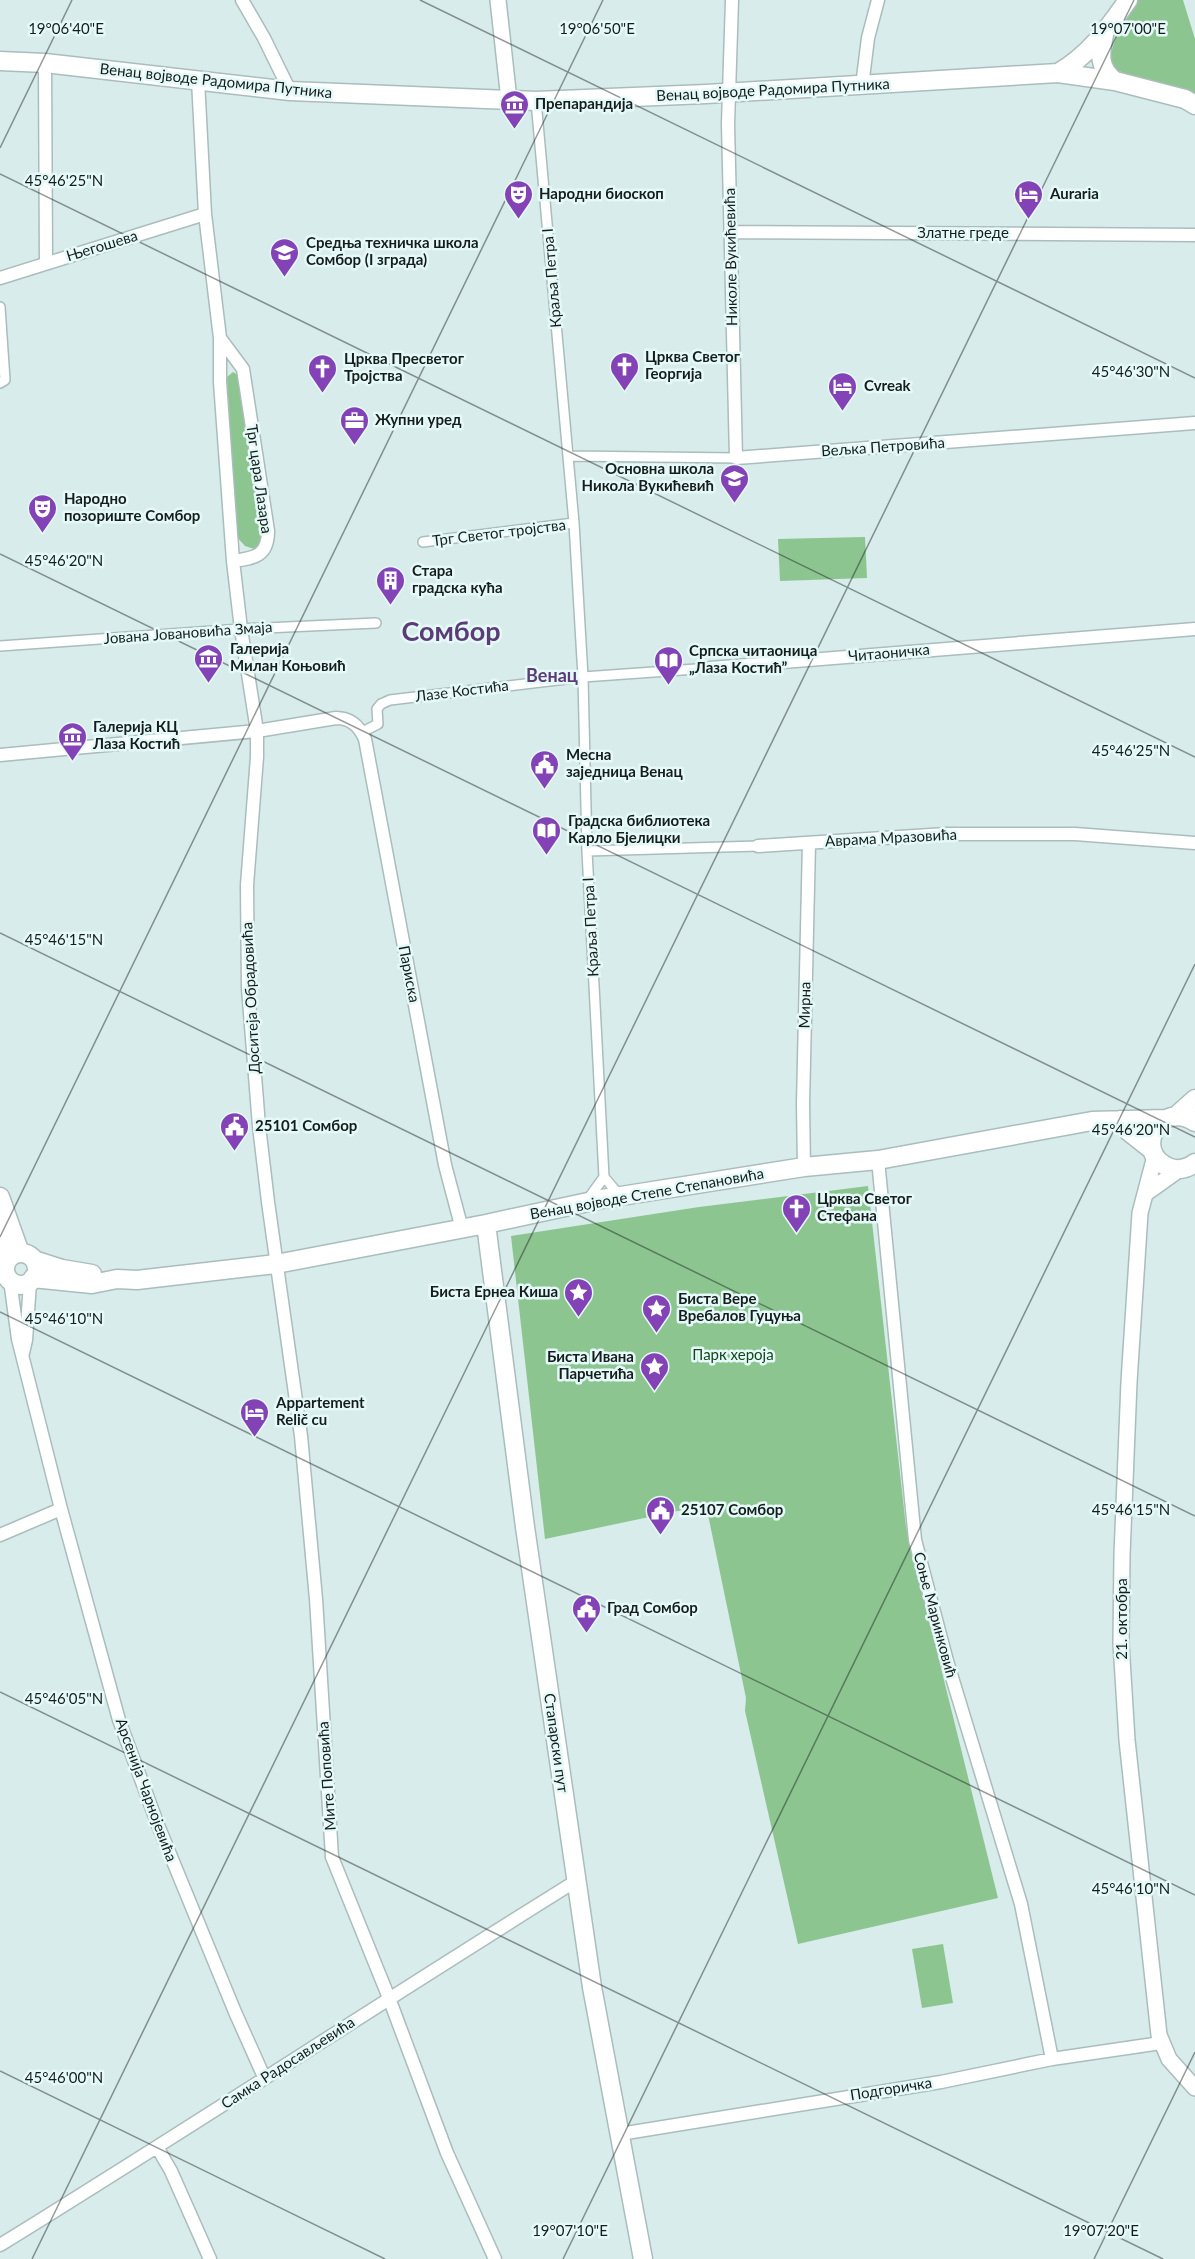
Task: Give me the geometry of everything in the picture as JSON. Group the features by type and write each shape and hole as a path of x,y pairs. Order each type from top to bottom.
{"main road":[{"path":"1058,73 1076,62 1104,34 1128,0"},
{"path":"1104,34 1101,61 1107,75 1115,81"},
{"name":"Венац војводе Радомира Путника","path":"0,61 45,63 290,91 509,100 728,93 1058,73 1115,81 1192,100"},
{"path":"1153,1153 1151,1138 1154,1132 1195,1099"},
{"name":"Венац војводе Степе Степановића","path":"22,1269 62,1269 94,1274 104,1281 143,1279 276,1264 620,1196 804,1167 878,1160 1092,1121 1171,1118 1189,1119 1195,1122"},
{"path":"1120,1120 1128,1131 1166,1166 1189,1170"},
{"path":"0,1197 22,1269"},
{"name":"Стапарски пут","path":"486,1224 525,1527 592,1987 643,2259"},
{"path":"0,1233 22,1269"}],"street":[{"path":"242,0 290,91"},
{"path":"498,0 509,100"},
{"name":"Николе Вукићевића","path":"732,0 728,93 736,458"},
{"path":"862,86 868,38 878,0"},
{"path":"45,63 46,263"},
{"name":"Трг цара Лазара","path":"198,80 205,214 220,338 220,382 233,561 253,557 265,550 268,531 243,369 220,338"},
{"name":"Краља Петра I","path":"536,100 570,456 584,676 587,851 604,1177"},
{"name":"Његошева","path":"0,278 205,214"},
{"name":"Златне греде","path":"730,232 1195,235"},
{"path":"0,307 5,380 0,383"},
{"name":"Вељка Петровића","path":"570,456 736,458 1195,423"},
{"name":"Трг Светог тројства","path":"423,542 574,523"},
{"path":"233,561 257,731"},
{"name":"Јована Јовановића Змаја","path":"0,645 241,629 376,623"},
{"name":"Читаоничка","path":"584,676 1195,629"},
{"name":"Лазе Костића","path":"362,732 378,724 377,709 381,704 390,700 584,676"},
{"path":"0,755 257,731 336,717 352,722 362,732"},
{"name":"Доситеја Обрадовића","path":"257,731 247,885 248,987 259,1126 276,1264"},
{"name":"Париска","path":"362,732 445,1165 462,1229"},
{"name":"Аврама Мразовића","path":"587,851 758,846 946,834 1064,834 1195,843"},
{"name":"Мирна","path":"804,1167 803,1104 809,843"},
{"name":"21. октобра","path":"1153,1153 1140,1213 1128,1394 1121,1643 1129,1762 1155,2013 1161,2043"},
{"name":"Соње Маринковић","path":"878,1160 915,1540 947,1662 1021,1904 1052,2059"},
{"path":"1145,1194 1189,1170"},
{"path":"585,1203 604,1177 620,1196"},
{"name":"Мите Поповића","path":"276,1264 301,1436 316,1599 332,1857 389,1998 447,2153 495,2259"},
{"name":"Арсенија Чарнојевића","path":"22,1269 14,1317 61,1509 119,1720 158,1825 264,2077"},
{"name":"Арсенија Чарнојевића","path":"22,1269 26,1340 22,1354"},
{"path":"0,1535 61,1509"},
{"name":"Самка Радосављевића","path":"0,2245 576,1881"},
{"path":"1161,2043 1169,2059 1195,2088"},
{"name":"Подгоричка","path":"620,2134 941,2082 1052,2059 1161,2043"},
{"path":"157,2147 171,2171 210,2259"}],"green space":[{"path":"1134,0 1183,0 1195,39 1195,93 1169,91 1114,69 1109,59 1121,21"},
{"path":"233,372 238,375 265,533 259,545 254,549 245,546 236,536 227,377"},
{"path":"865,537 867,578 780,581 778,539"},
{"name":"Парк хероја","path":"868,1186 906,1527 998,1898 798,1944 745,1711 746,1698 706,1505 545,1539 511,1236 699,1207"},
{"path":"943,1944 953,2003 922,2008 912,1949"}],"place":[{"name":"Препарандија","path":"514,130"},
{"name":"Народни биоскоп","path":"518,220"},
{"name":"Auraria","path":"1029,220"},
{"name":"Средња техничка школа Сомбор (I зграда)","path":"285,278"},
{"name":"Црква Светог Георгија","path":"624,392"},
{"name":"Црква Пресветог Тројства","path":"323,394"},
{"name":"Cvreak","path":"843,412"},
{"name":"Жупни уред","path":"354,446"},
{"name":"Основна школа Никола Вукићевић","path":"735,504"},
{"name":"Народно позориште Сомбор","path":"43,534"},
{"name":"Стара градска кућа","path":"391,606"},
{"name":"Галерија Милан Коњовић","path":"209,684"},
{"name":"Српска читаоница „Лаза Костић”","path":"668,686"},
{"name":"Галерија КЦ Лаза Костић","path":"72,762"},
{"name":"Месна заједница Венац","path":"545,790"},
{"name":"Градска библиотека Карло Бјелицки","path":"547,856"},
{"name":"25101 Сомбор","path":"234,1152"},
{"name":"Црква Светог Стефана","path":"796,1234"},
{"name":"Биста Ернеа Киша","path":"579,1318"},
{"name":"Биста Вере Вребалов Гуцуња","path":"657,1334"},
{"name":"Биста Ивана Парчетића","path":"655,1392"},
{"name":"Appartement Relič cu","path":"255,1438"},
{"name":"25107 Сомбор","path":"660,1536"},
{"name":"Град Сомбор","path":"586,1634"}],"district":[{"name":"Сомбор","path":"451,632"},
{"name":"Венац","path":"552,676"}]}
